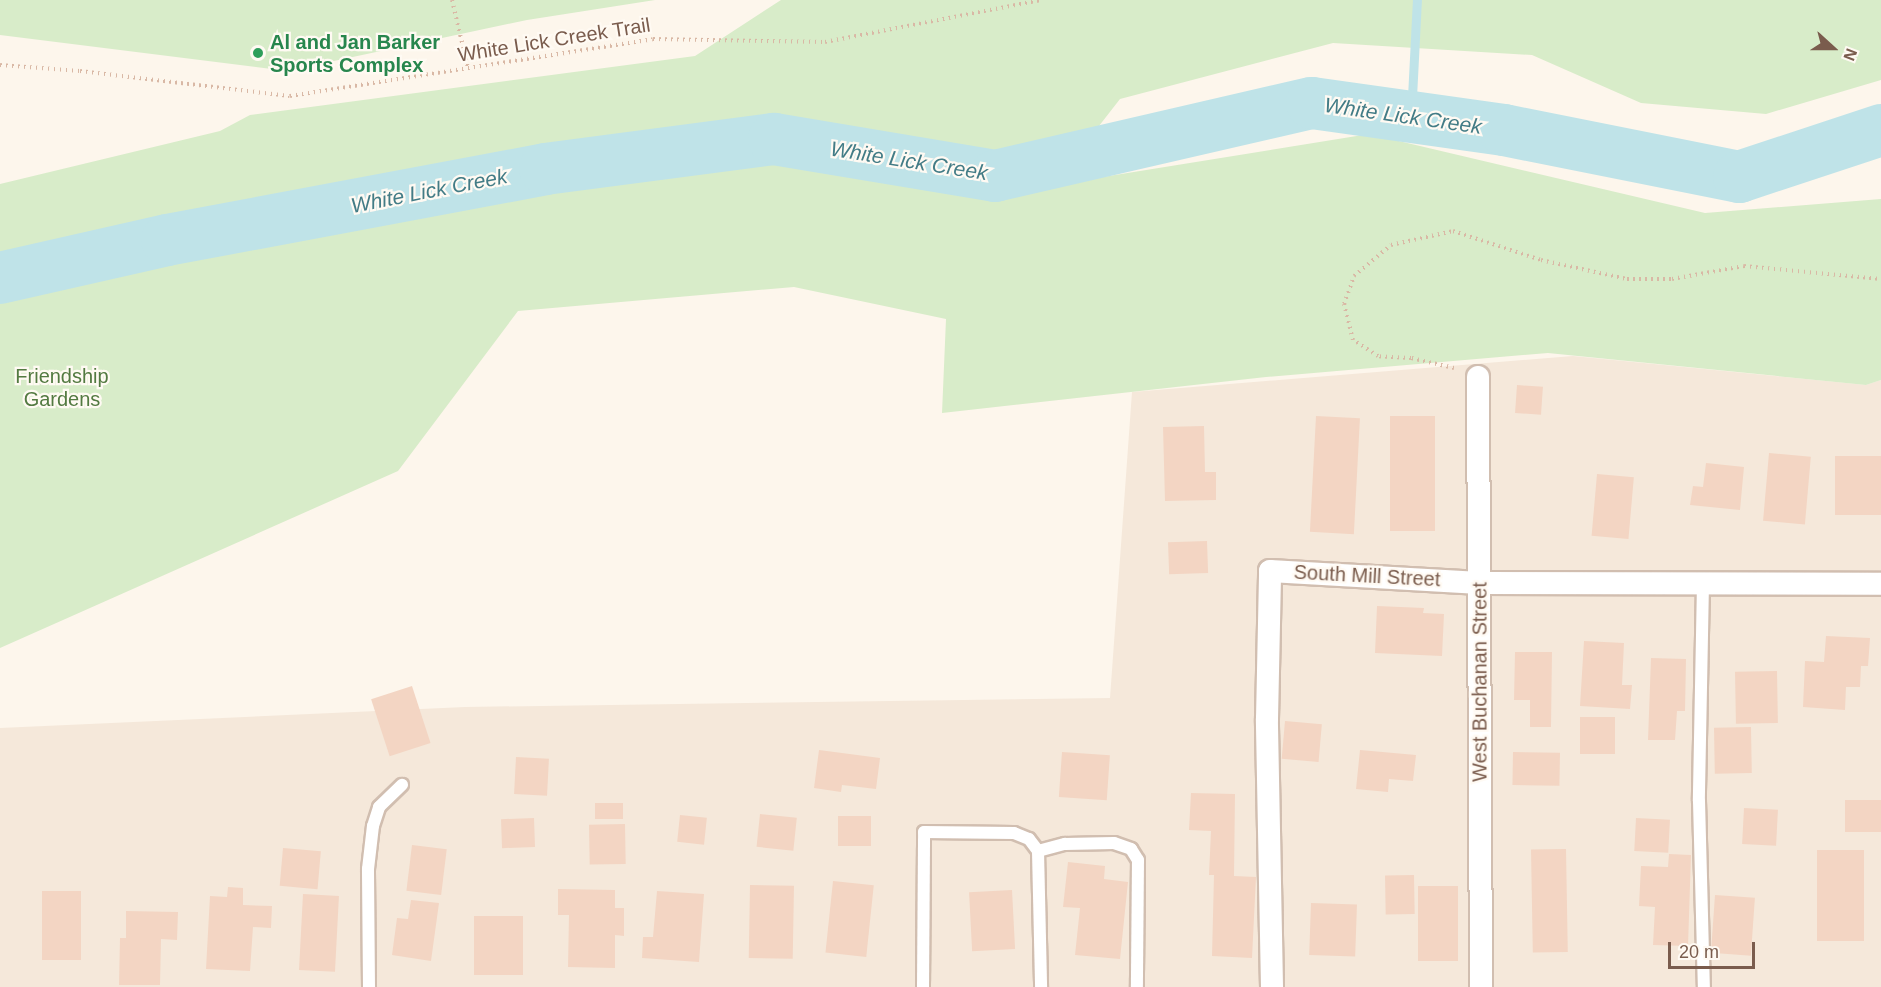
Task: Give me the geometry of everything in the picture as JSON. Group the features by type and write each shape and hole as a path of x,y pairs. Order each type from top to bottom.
{"street":[{"name":"West Buchanan Street","path":"1478,377 1481,987"},
{"name":"South Mill Street","path":"1272,987 1267,720 1270,571 1480,583 1881,584"}],"lane":[{"path":"1703,583 1699,801 1704,987"},
{"path":"369,987 368,869 373,826 379,807 402,785"},
{"path":"923,987 924,832 1014,833 1029,839 1038,851 1041,987"},
{"path":"1038,851 1065,844 1114,843 1131,849 1138,860 1137,987"}],"path":[{"path":"452,0 468,68"},
{"name":"White Lick Creek Trail","path":"0,65 80,71 290,96 653,39 825,42 1041,0"},
{"path":"1478,377 1445,364 1378,356 1353,340 1344,304 1354,276 1391,245 1453,231 1541,260 1627,279 1672,279 1744,266 1881,279"}],"shaded area":[{"path":"1573,356 1866,385 1881,380 1881,987 0,987 0,728 465,707 1110,698 1132,392"}],"green space":[{"name":"Al and Jan Barker Sports Complex","path":"0,0 655,0 527,20 287,71 0,35"},
{"name":"Friendship Gardens","path":"781,0 1881,0 1881,80 1766,114 1641,103 1532,55 1333,43 1120,99 1053,185 1369,134 1705,213 1881,199 1881,380 1866,385 1548,353 1266,377 942,413 946,319 794,287 518,311 398,471 0,648 0,184 220,131 250,115 695,56"}],"building":[{"path":"1517,385 1543,387 1541,415 1515,413"},
{"path":"1316,416 1360,418 1354,534 1310,532"},
{"path":"1390,416 1435,416 1435,531 1390,531"},
{"path":"1204,426 1205,472 1216,472 1216,500 1165,501 1163,427"},
{"path":"1769,453 1811,457 1805,524 1763,521"},
{"path":"1835,456 1881,456 1881,515 1835,515"},
{"path":"1706,463 1744,467 1740,510 1690,505 1693,486 1703,487"},
{"path":"1597,474 1634,477 1628,539 1592,536"},
{"path":"1207,541 1208,573 1169,574 1168,542"},
{"path":"1377,606 1424,608 1423,613 1444,614 1442,656 1375,653"},
{"path":"1826,636 1870,638 1868,666 1861,666 1860,687 1846,687 1845,710 1803,707 1805,661 1824,662"},
{"path":"1584,641 1624,643 1622,685 1632,685 1630,709 1580,706"},
{"path":"1515,652 1552,652 1551,727 1530,727 1530,700 1514,700"},
{"path":"1651,658 1686,659 1685,711 1677,711 1675,740 1648,740"},
{"path":"1777,671 1778,723 1736,724 1735,672"},
{"path":"412,686 431,743 390,756 371,699"},
{"path":"1580,717 1615,717 1615,754 1580,754"},
{"path":"1285,721 1322,724 1319,762 1282,759"},
{"path":"1751,727 1752,773 1715,774 1714,728"},
{"path":"819,750 880,758 876,789 842,785 841,792 814,788"},
{"path":"1360,750 1416,755 1413,781 1389,779 1388,792 1356,789"},
{"path":"1062,752 1110,755 1107,800 1059,797"},
{"path":"1513,752 1560,753 1559,786 1512,785"},
{"path":"516,757 549,759 547,796 514,794"},
{"path":"1191,793 1235,794 1234,876 1256,877 1252,958 1212,956 1214,875 1209,875 1211,831 1189,830"},
{"path":"1845,800 1881,800 1881,832 1845,832"},
{"path":"595,803 623,803 623,819 595,819"},
{"path":"1744,808 1778,810 1776,846 1742,844"},
{"path":"760,814 797,818 793,851 757,847"},
{"path":"680,815 707,818 704,845 677,842"},
{"path":"838,816 871,816 871,846 838,846"},
{"path":"534,818 535,847 502,848 501,819"},
{"path":"1636,818 1670,820 1668,853 1634,851"},
{"path":"625,824 626,864 590,865 589,825"},
{"path":"412,845 447,849 441,895 406,891"},
{"path":"283,848 321,851 318,889 280,886"},
{"path":"1566,849 1568,952 1533,953 1531,850"},
{"path":"1817,850 1864,850 1864,941 1817,941"},
{"path":"1669,854 1691,855 1688,946 1653,945 1655,907 1639,906 1641,866 1668,867"},
{"path":"1068,862 1105,866 1104,879 1128,882 1120,959 1075,955 1080,908 1063,907"},
{"path":"1414,875 1415,914 1386,915 1385,876"},
{"path":"833,881 874,885 866,957 825,953"},
{"path":"750,885 794,886 793,959 749,958"},
{"path":"1418,886 1458,886 1458,961 1418,961"},
{"path":"228,887 243,888 243,905 272,906 271,928 253,927 250,971 206,969 210,896 227,897"},
{"path":"558,889 615,890 615,908 624,908 624,936 615,935 615,968 568,967 569,915 558,915"},
{"path":"1012,890 1015,949 972,951 969,892"},
{"path":"42,891 81,891 81,960 42,960"},
{"path":"657,891 704,894 699,962 642,958 643,937 653,937"},
{"path":"303,894 339,896 335,972 299,970"},
{"path":"1715,895 1755,898 1751,956 1711,953"},
{"path":"411,900 439,903 431,961 392,955 397,918 408,919"},
{"path":"1311,903 1357,905 1355,957 1309,955"},
{"path":"126,911 178,912 177,940 161,939 160,985 119,985 120,938 126,938"},
{"path":"474,916 523,916 523,975 474,975"}],"waterway":[{"path":"1411,117 1417,0"},
{"name":"White Lick Creek","path":"0,278 167,240 545,169 774,139 995,176 1312,103 1504,130 1739,177 1881,130"}],"place":[{"name":"Al and Jan Barker Sports Complex","path":"258,53"}]}
